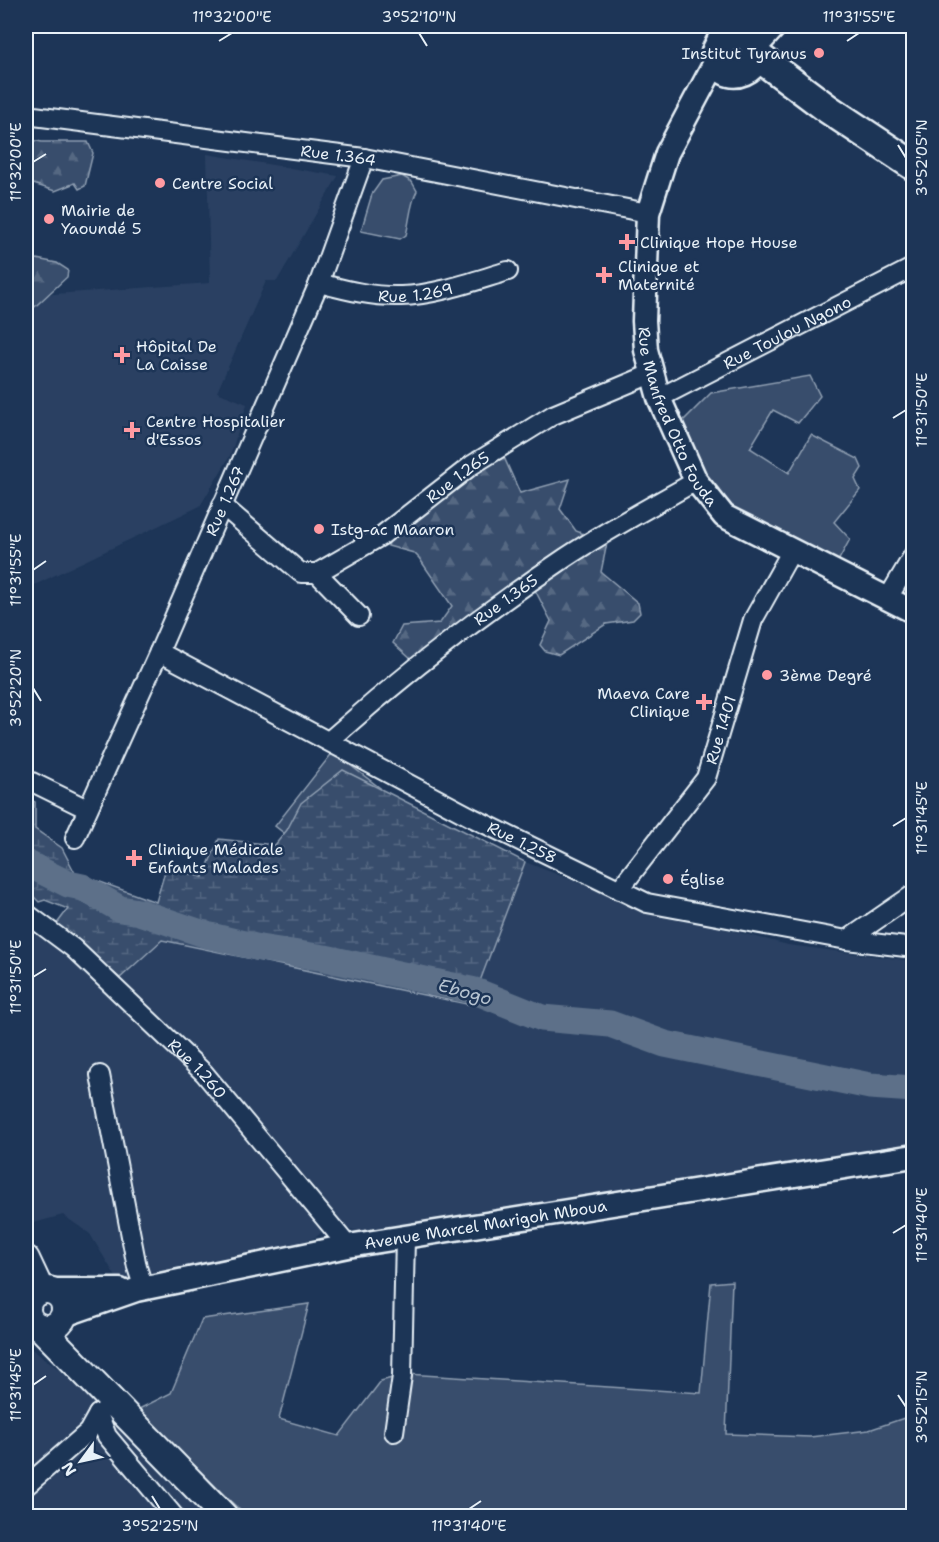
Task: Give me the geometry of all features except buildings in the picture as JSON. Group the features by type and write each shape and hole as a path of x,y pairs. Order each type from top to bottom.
{"main road":[{"path":"703,26 914,166"},
{"path":"26,1259 40,1308 95,1382 224,1516"}],"street":[{"path":"738,49 776,26"},
{"name":"Rue Manfred Otto Fouda","path":"738,49 691,106 667,153 648,213 644,321 651,374 659,398 696,481 710,502 724,516 791,552 914,612"},
{"name":"Rue 1.364","path":"26,114 364,158 648,213"},
{"name":"Rue 1.267","path":"75,838 159,652 319,283 364,158"},
{"name":"Rue Toulou Ngono","path":"659,398 914,267"},
{"name":"Rue 1.269","path":"319,283 357,293 402,296 448,288 508,271"},
{"name":"Rue 1.265","path":"317,573 381,536 472,465 554,415 651,374"},
{"name":"Rue 1.365","path":"330,740 378,697 524,587 608,532 696,481"},
{"path":"222,505 301,573 317,573 359,616"},
{"name":"Rue 1.401","path":"619,890 706,778 753,620 791,552"},
{"path":"888,598 914,554"},
{"name":"Rue 1.258","path":"159,652 330,740 473,818 648,903 848,940 914,948"},
{"path":"26,779 87,809"},
{"path":"848,940 914,894"},
{"name":"Rue 1.260","path":"26,913 73,948 204,1073 348,1246"},
{"path":"100,1075 140,1289"},
{"name":"Avenue Marcel Marigoh Mboua","path":"40,1308 348,1246 914,1156"},
{"path":"394,1432 402,1376 405,1238"},
{"path":"26,1486 88,1432 98,1414 107,1436 174,1516"}],"shaded area":[{"name":"Centre Hospitalier d'Essos","path":"207,154 338,176 277,281 266,281 217,392 247,404 230,456 200,506 26,589 26,296 210,283"},
{"path":"525,862 644,908 788,945 913,961 913,1149 362,1232 346,1228 331,1215 120,978 162,940 471,1005"},
{"path":"26,915 113,1000 141,1019 312,1214 323,1231 316,1237 294,1245 131,1282 116,1277 90,1234 63,1215 26,1225"},
{"path":"26,1345 77,1383 211,1516 26,1516"}],"green space":[{"path":"26,139 42,142 88,142 93,153 85,186 79,189 75,183 55,191 27,182"},
{"path":"402,176 412,182 417,191 411,207 406,235 400,239 361,231 372,194 382,180"},
{"path":"26,257 57,263 68,270 67,277 26,315"},
{"path":"810,376 820,396 798,423 773,410 750,448 789,473 811,435 858,459 862,468 855,479 860,490 834,522 850,539 836,565 731,515 707,487 680,424 711,393"},
{"path":"491,443 498,444 520,493 570,479 560,509 576,531 607,543 601,572 638,603 640,613 633,620 606,624 559,655 545,651 540,645 551,621 535,590 517,583 412,660 393,643 402,626 440,623 452,606 419,558 414,553 388,546 390,539 472,465 473,452"},
{"path":"333,752 380,788 322,863 275,826"},
{"path":"343,770 525,862 471,1005 162,940 120,978 56,925 68,909 45,900 39,902 26,889 26,798 35,802 35,829 62,848 75,873 156,902 166,868 203,877 219,839 275,845 287,830 301,803"},
{"path":"732,1281 726,1434 810,1437 869,1430 913,1415 913,1516 246,1516 137,1410 171,1393 202,1319 309,1304 279,1419 339,1436 381,1381 407,1374 701,1393 711,1283"}],"waterway":[{"name":"Ebogo","path":"26,863 68,884 82,887 120,909 139,912 207,935 260,948 325,958 475,991 542,1018 610,1024 665,1044 870,1086 914,1089"}],"place":[{"name":"Institut Tyranus","path":"819,53"},
{"name":"Centre Social","path":"160,183"},
{"name":"Mairie de Yaoundé 5","path":"49,219"},
{"name":"Clinique Hope House","path":"627,242"},
{"name":"Clinique et Maternité","path":"604,275"},
{"name":"Hôpital De La Caisse","path":"122,355"},
{"name":"Centre Hospitalier d'Essos","path":"132,430"},
{"name":"Istg-ac Maaron","path":"319,529"},
{"name":"3ème Degré","path":"767,675"},
{"name":"Maeva Care Clinique","path":"704,702"},
{"name":"Clinique Médicale Enfants Malades","path":"134,858"},
{"name":"Église","path":"668,879"}]}
